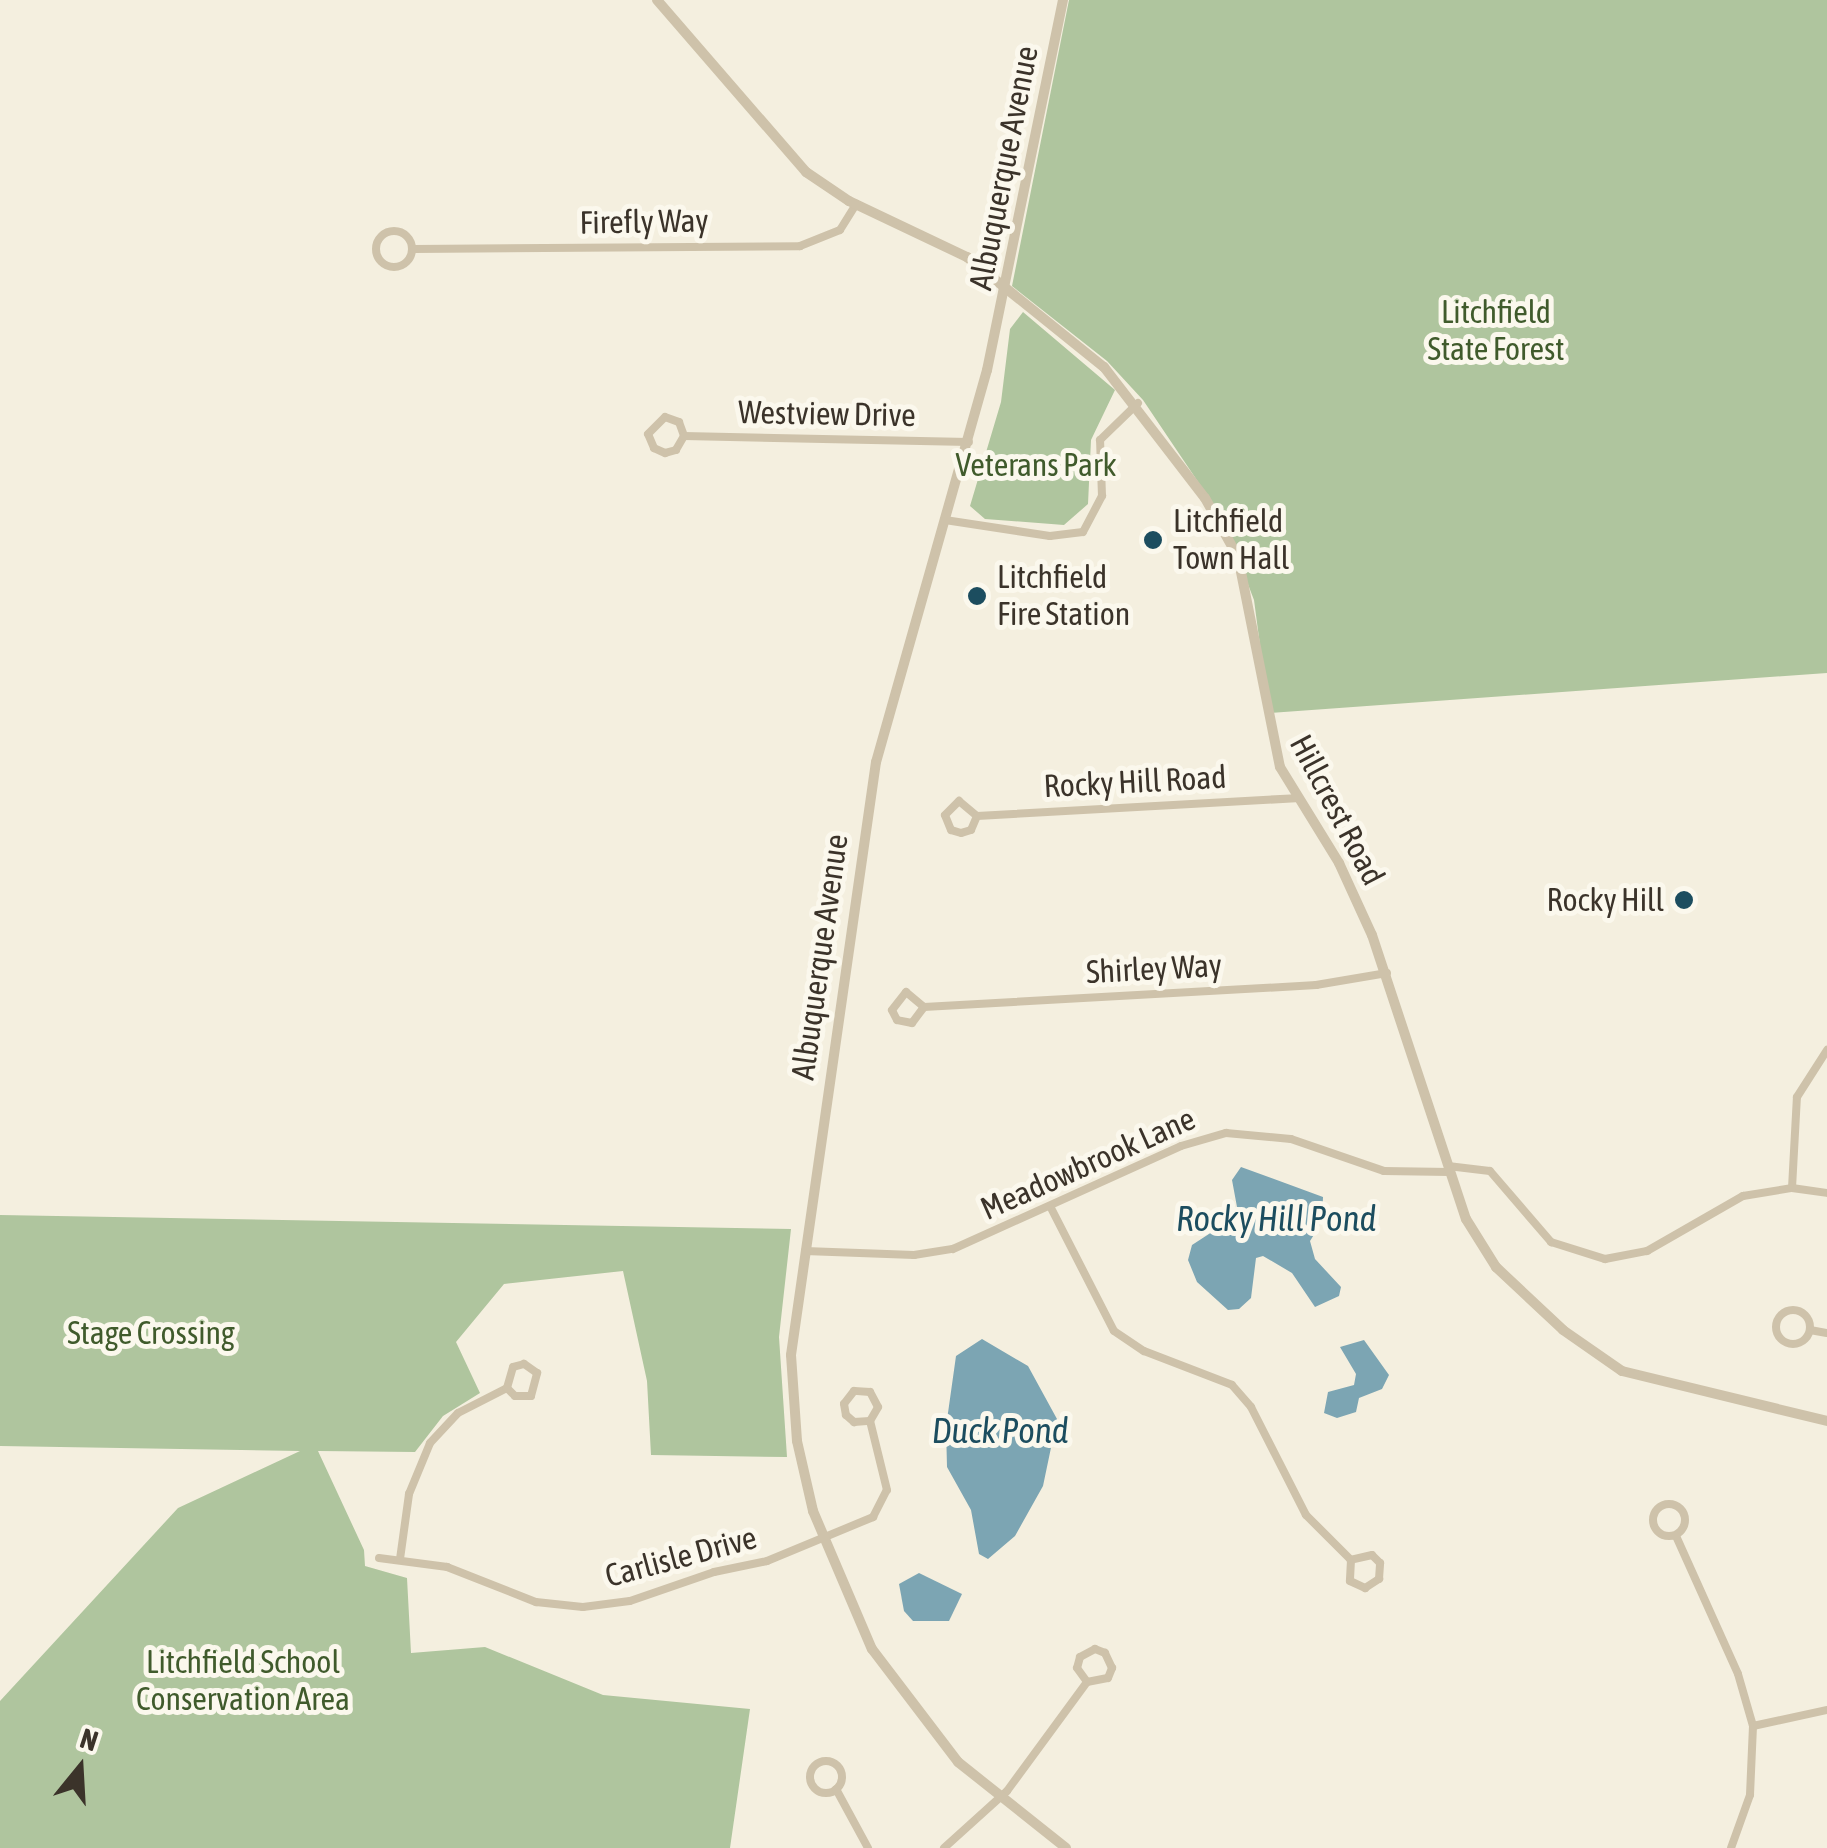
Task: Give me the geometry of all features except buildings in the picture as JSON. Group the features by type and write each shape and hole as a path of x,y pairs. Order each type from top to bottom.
{"street":[{"name":"Hillcrest Road","path":"656,0 793,160 856,204 952,248 1006,286 1104,366 1138,403 1238,558 1268,730 1295,798 1339,863 1387,973 1466,1219 1496,1267 1594,1354 1648,1382 1827,1421"},
{"name":"Albuquerque Avenue","path":"1063,0 1006,286 968,442 876,762 802,1252 792,1397 821,1539 854,1616 908,1703 1000,1799 1066,1848"},
{"name":"Firefly Way","path":"414,249 397,267 380,262 376,252 378,240 393,231 414,249 800,246 840,230 856,204"},
{"path":"945,520 1050,536 1083,532 1102,496 1100,440 1138,403"},
{"name":"Westview Drive","path":"665,417 679,422 684,436 676,450 665,453 651,445 648,434 665,417"},
{"name":"Westview Drive","path":"684,436 968,442"},
{"name":"Rocky Hill Road","path":"978,816 1295,798"},
{"name":"Rocky Hill Road","path":"964,801 978,816 971,830 961,834 947,826 945,816 949,806 964,801"},
{"name":"Shirley Way","path":"924,1007 912,1024 897,1020 892,1010 906,992 924,1007 1316,986 1387,973"},
{"path":"1792,1188 1797,1097 1827,1050"},
{"name":"Meadowbrook Lane","path":"802,1252 934,1253 1050,1206 1180,1146 1240,1132 1309,1144 1384,1171 1490,1171 1551,1242 1605,1260 1648,1251 1729,1200 1792,1188 1827,1193"},
{"path":"1050,1206 1108,1324 1132,1346 1232,1385 1251,1407 1306,1514 1351,1560"},
{"path":"1794,1310 1804,1314 1810,1330 1805,1340 1790,1344 1777,1334 1776,1323 1794,1310"},
{"path":"1810,1330 1827,1333"},
{"path":"400,1559 411,1485 430,1442 458,1413 507,1388 513,1367 530,1366 537,1373 531,1396 515,1396 507,1388"},
{"path":"854,1391 870,1392 877,1401 870,1421 854,1422 846,1414 846,1398 854,1391"},
{"name":"Carlisle Drive","path":"379,1558 447,1567 536,1602 582,1607 630,1601 866,1521 885,1498 870,1421"},
{"path":"1676,1536 1656,1530 1652,1519 1662,1506 1684,1513 1676,1536 1738,1674 1753,1726 1750,1795 1730,1848"},
{"path":"1366,1553 1376,1558 1380,1579 1371,1587 1354,1585 1348,1576 1351,1560 1366,1553"},
{"path":"1089,1650 1106,1653 1112,1662 1108,1678 1086,1682 1078,1668 1080,1657 1089,1650"},
{"path":"944,1848 1000,1799 1068,1716 1086,1682"},
{"path":"1753,1726 1827,1710"},
{"path":"836,1790 813,1786 817,1763 828,1760 841,1770 836,1790 868,1848"}],"green space":[{"name":"Litchfield State Forest","path":"1069,0 1827,0 1827,673 1269,713 1254,600 1223,519 1143,400 1107,361 1012,286"},
{"name":"Veterans Park","path":"1023,312 1115,390 1091,440 1088,504 1064,525 985,519 970,506 1001,402 1010,329"},
{"path":"0,1215 791,1229 779,1337 787,1457 651,1455 647,1381 623,1271 504,1284 456,1342 480,1393 443,1416 415,1452 318,1451 364,1550 365,1566 407,1578 411,1653 485,1647 603,1695 750,1709 730,1848 0,1848 0,1701 178,1508 300,1451 0,1446"}],"water":[{"name":"Rocky Hill Pond","path":"1241,1167 1323,1197 1322,1222 1310,1241 1315,1259 1341,1287 1339,1296 1315,1307 1292,1273 1263,1256 1256,1258 1251,1298 1239,1309 1228,1310 1197,1282 1188,1260 1192,1245 1232,1219 1237,1207 1232,1180"},
{"name":"Duck Pond","path":"982,1339 1028,1366 1057,1419 1043,1486 1015,1536 988,1559 979,1554 971,1510 947,1467 946,1427 956,1356"},
{"path":"1364,1340 1389,1375 1382,1389 1359,1398 1356,1412 1337,1418 1324,1413 1328,1392 1354,1385 1356,1374 1340,1347"},
{"path":"919,1573 962,1594 949,1621 913,1621 904,1611 899,1584"}],"place":[{"name":"Litchfield Town Hall","path":"1153,540"},
{"name":"Litchfield Fire Station","path":"977,596"},
{"name":"Rocky Hill","path":"1684,900"}],"park label":[{"name":"Stage Crossing","path":"151,1333"},
{"name":"Litchfield School Conservation Area","path":"243,1682"}]}
